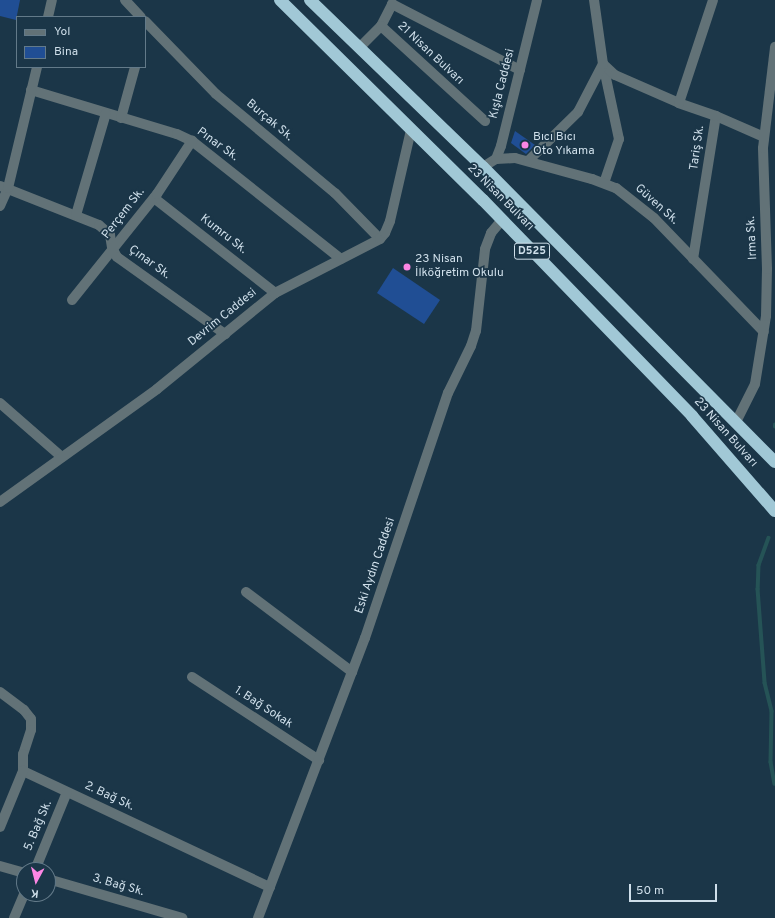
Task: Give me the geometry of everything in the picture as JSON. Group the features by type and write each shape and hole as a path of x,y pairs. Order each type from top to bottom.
{"highway":[{"name":"23 Nisan Bulvarı","path":"280,0 502,220 692,416 775,512"},
{"name":"23 Nisan Bulvarı","path":"310,0 483,167 736,422"},
{"name":"D525","path":"736,422 775,462"}],"street":[{"path":"48,16 52,0"},
{"name":"Burçak Sk.","path":"125,0 139,16"},
{"name":"Kışla Caddesi","path":"496,159 537,0"},
{"path":"594,0 603,64 619,140 604,183"},
{"path":"679,102 713,0"},
{"path":"381,26 392,4 520,70"},
{"name":"Burçak Sk.","path":"146,24 216,94 335,193 380,239"},
{"name":"21 Nisan Bulvarı","path":"359,48 381,26 485,121"},
{"name":"Irma Sk.","path":"736,422 755,384 764,332 767,269 764,137 775,47"},
{"path":"528,161 578,112 603,64"},
{"name":"Tariş Sk.","path":"603,64 615,75 716,116 693,259"},
{"path":"0,206 37,68"},
{"path":"121,118 135,68"},
{"name":"Pınar Sk.","path":"31,90 192,141 341,259"},
{"path":"76,215 106,113"},
{"path":"716,116 764,137"},
{"path":"380,239 386,233 390,221 411,130"},
{"name":"Perçem Sk.","path":"72,300 154,198 192,141"},
{"name":"Güven Sk.","path":"496,159 508,157 528,161 604,183 640,206 764,332"},
{"path":"483,167 496,159"},
{"name":"Çınar Sk.","path":"4,187 76,215 107,230 112,250 117,257 224,334"},
{"name":"Kumru Sk.","path":"154,198 275,293"},
{"name":"Eski Aydın Caddesi","path":"258,918 352,672 443,405 473,338 485,249 491,233 502,220"},
{"name":"Devrim Caddesi","path":"0,502 157,389 275,293 380,239"},
{"path":"0,403 62,457"},
{"path":"246,592 352,672"},
{"name":"1. Bağ Sokak","path":"192,677 319,760"},
{"path":"0,692 24,710 31,720 31,730 23,754 23,771 0,827"},
{"name":"2. Bağ Sk.","path":"23,771 270,887"},
{"name":"5. Bağ Sk.","path":"38,862 67,792"},
{"path":"0,866 16,870"},
{"name":"3. Bağ Sk.","path":"56,882 182,918"},
{"path":"14,918 21,902"}],"building":[{"path":"0,0 20,0 16,20 0,16"},
{"name":"Bıcı Bıcı Oto Yıkama","path":"515,131 535,145 526,154 511,143"},
{"path":"393,268 440,300 424,324 377,293"}],"waterway":[{"path":"769,538 759,565 758,589 765,683 772,711 771,762 775,784"}],"place":[{"name":"Bıcı Bıcı Oto Yıkama","path":"525,145"},
{"name":"23 Nisan İlköğretim Okulu","path":"407,267"}]}
